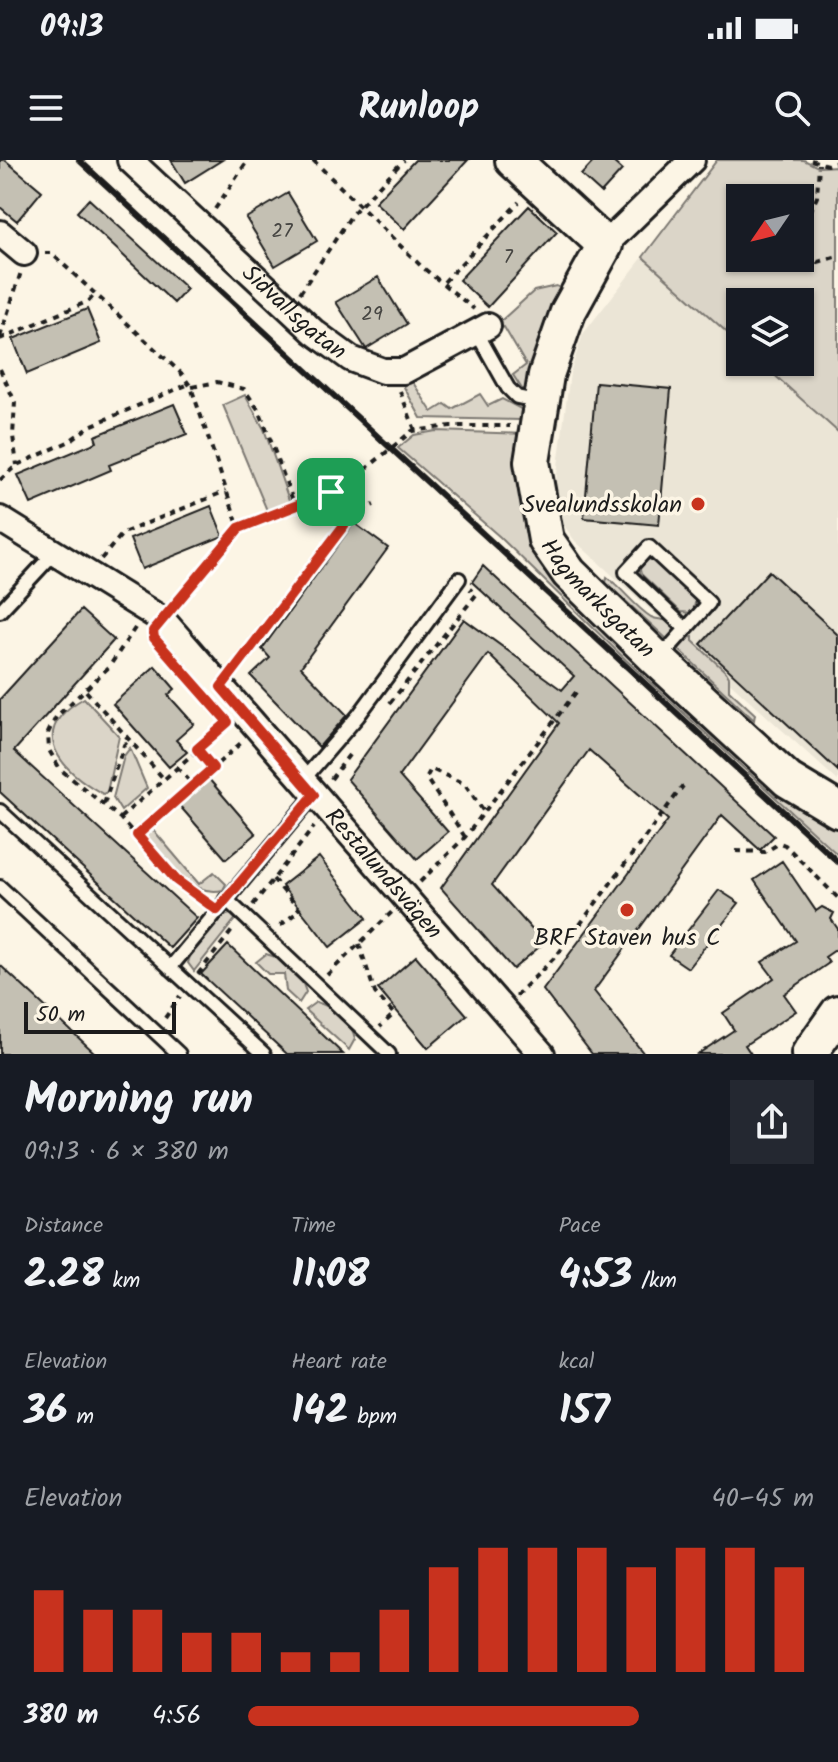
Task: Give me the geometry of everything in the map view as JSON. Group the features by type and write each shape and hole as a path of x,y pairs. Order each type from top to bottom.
{"street":[{"name":"Sidvallsgatan","path":"130,160 337,351 392,372"},
{"path":"525,171 605,245 692,160"},
{"path":"0,233 24,253"},
{"name":"Hagmarksgatan","path":"605,245 568,312 546,375 532,462 546,540 569,573 658,660 788,780 838,810"},
{"path":"392,372 431,359 482,330"},
{"name":"Restalundsvägen","path":"0,519 163,620 306,794 405,897 542,1054"},
{"path":"809,1054 838,1013"}],"lane":[{"path":"482,330 508,388 541,416"},
{"path":"658,660 686,629 709,603 649,547 626,572 686,629"},
{"path":"0,611 55,552"},
{"path":"170,968 306,794 358,716 459,579"},
{"path":"0,811 264,1054"},
{"path":"0,887 179,1054"},
{"path":"226,899 389,1054"}],"path":[{"path":"201,227 248,160"},
{"path":"313,160 362,204 421,266 479,313 482,330"},
{"path":"289,309 362,204 404,160"},
{"path":"811,160 819,164 838,162"},
{"path":"814,204 819,164"},
{"path":"444,282 525,171"},
{"path":"0,338 24,265 24,253 51,253 181,373 190,386 239,528"},
{"path":"814,261 838,256"},
{"path":"0,338 89,301 95,294"},
{"path":"0,369 15,402 13,436 17,465"},
{"path":"392,372 415,430"},
{"path":"0,480 17,465 68,442 90,426 190,386 217,382 244,389 260,412 295,506"},
{"path":"217,910 176,880 120,818 60,769 47,742 56,717 109,667 135,627 154,638 153,631 239,528 331,492 360,474 415,430 541,416"},
{"path":"90,573 123,533 226,491"},
{"path":"331,492 351,516"},
{"path":"221,687 351,516 374,505"},
{"path":"86,691 164,779"},
{"path":"317,985 465,837 577,691"},
{"path":"120,818 228,722 244,741 137,835"},
{"path":"104,804 124,745 130,740"},
{"path":"197,749 213,768"},
{"path":"177,767 193,785"},
{"path":"465,837 426,778 431,769 465,784 484,812"},
{"path":"503,1009 558,954 683,786"},
{"path":"306,794 317,823"},
{"path":"736,851 765,852 780,843 785,845 838,898"},
{"path":"266,937 300,910 273,879"},
{"path":"359,944 375,993 394,1014 370,1036"}],"shaded area":[{"path":"717,160 804,160 818,167 838,166 838,432 776,376 814,376 814,288 726,288 726,331 643,257"},
{"name":"Svealundsskolan","path":"643,257 726,331 726,376 776,376 838,432 838,781 575,541 560,520 555,489 570,373 583,334"},
{"path":"556,286 561,288 538,341 526,389 522,389 513,375 526,365 504,327 495,331 493,328 534,291"},
{"path":"410,378 432,412 445,404 452,409 480,394 488,406 502,399 521,409 520,420 421,418 404,387"},
{"path":"245,395 264,429 290,503 268,513 223,405"},
{"path":"436,431 526,434 533,548 550,575 838,821 838,855 626,660 500,537 398,448 414,435"},
{"path":"645,559 656,560 696,598 693,613 681,612 641,574 639,566"},
{"path":"607,577 645,613 671,623 676,631 668,640 606,583"},
{"path":"693,637 693,641 726,672 729,690 755,714 754,720 676,647 685,638"},
{"path":"84,698 119,736 107,792 103,794 74,774 55,749 53,737 56,724 66,711"},
{"path":"130,748 147,788 121,811 113,798 124,756"},
{"path":"150,826 199,884 214,872 226,884 223,890 199,888 177,874 141,834"},
{"path":"230,914 237,917 194,971 188,963 190,956 221,917"},
{"path":"266,954 286,963 300,978 306,992 299,1003 286,991 284,974 268,974 256,962"},
{"path":"316,1002 336,1011 350,1025 355,1039 349,1050 305,1010"}],"building":[{"path":"0,160 5,160 42,191 17,221 0,207"},
{"path":"171,160 222,160 185,183"},
{"path":"415,160 468,160 404,229 375,202"},
{"path":"595,160 611,160 622,170 601,193 581,175"},
{"path":"288,193 317,241 275,266 246,218"},
{"path":"89,199 187,289 174,303 77,212"},
{"path":"529,206 557,232 488,307 459,280"},
{"path":"378,277 407,324 366,349 336,302"},
{"path":"87,309 101,343 27,374 13,339"},
{"path":"596,382 671,389 659,525 584,518"},
{"path":"174,404 187,434 109,465 111,470 31,504 18,475 97,442 95,436"},
{"path":"211,506 223,536 142,569 130,539"},
{"path":"354,523 388,548 301,667 347,715 319,747 251,676 270,658 262,649"},
{"path":"483,566 774,836 760,850 722,815 594,991 644,1054 592,1054 543,990 668,820 589,750 492,885 544,943 513,969 441,888 559,723 488,654 399,776 448,832 417,859 347,779 464,619 562,690 574,676 472,582"},
{"path":"769,571 838,635 838,771 701,644"},
{"path":"81,610 114,640 14,751 197,918 170,948 0,792 0,699"},
{"path":"155,666 175,689 168,695 194,724 176,740 187,752 169,767 113,704"},
{"path":"208,778 256,834 226,859 178,804"},
{"path":"319,857 367,918 330,947 282,886"},
{"path":"782,861 816,911 822,907 834,913 831,919 838,929 838,948 825,957 829,963 784,994 796,1011 745,1045 751,1054 698,1054 734,1030 723,1013 774,978 762,962 796,941 754,880"},
{"path":"719,890 739,903 688,968 669,955"},
{"path":"228,945 343,1054 287,1054 201,974"},
{"path":"416,956 467,1015 428,1048 378,989"},
{"path":"0,965 96,1054 0,1054"}],"railway":[{"path":"79,160 838,862"}],"place":[{"name":"Svealundsskolan","path":"698,504"},
{"name":"BRF Staven hus C","path":"627,910"}],"route":[{"path":"331,492 351,516 221,687 314,795 217,910 176,880 137,835 213,768 197,749 228,722 154,638 153,631 239,528 331,492"}]}
